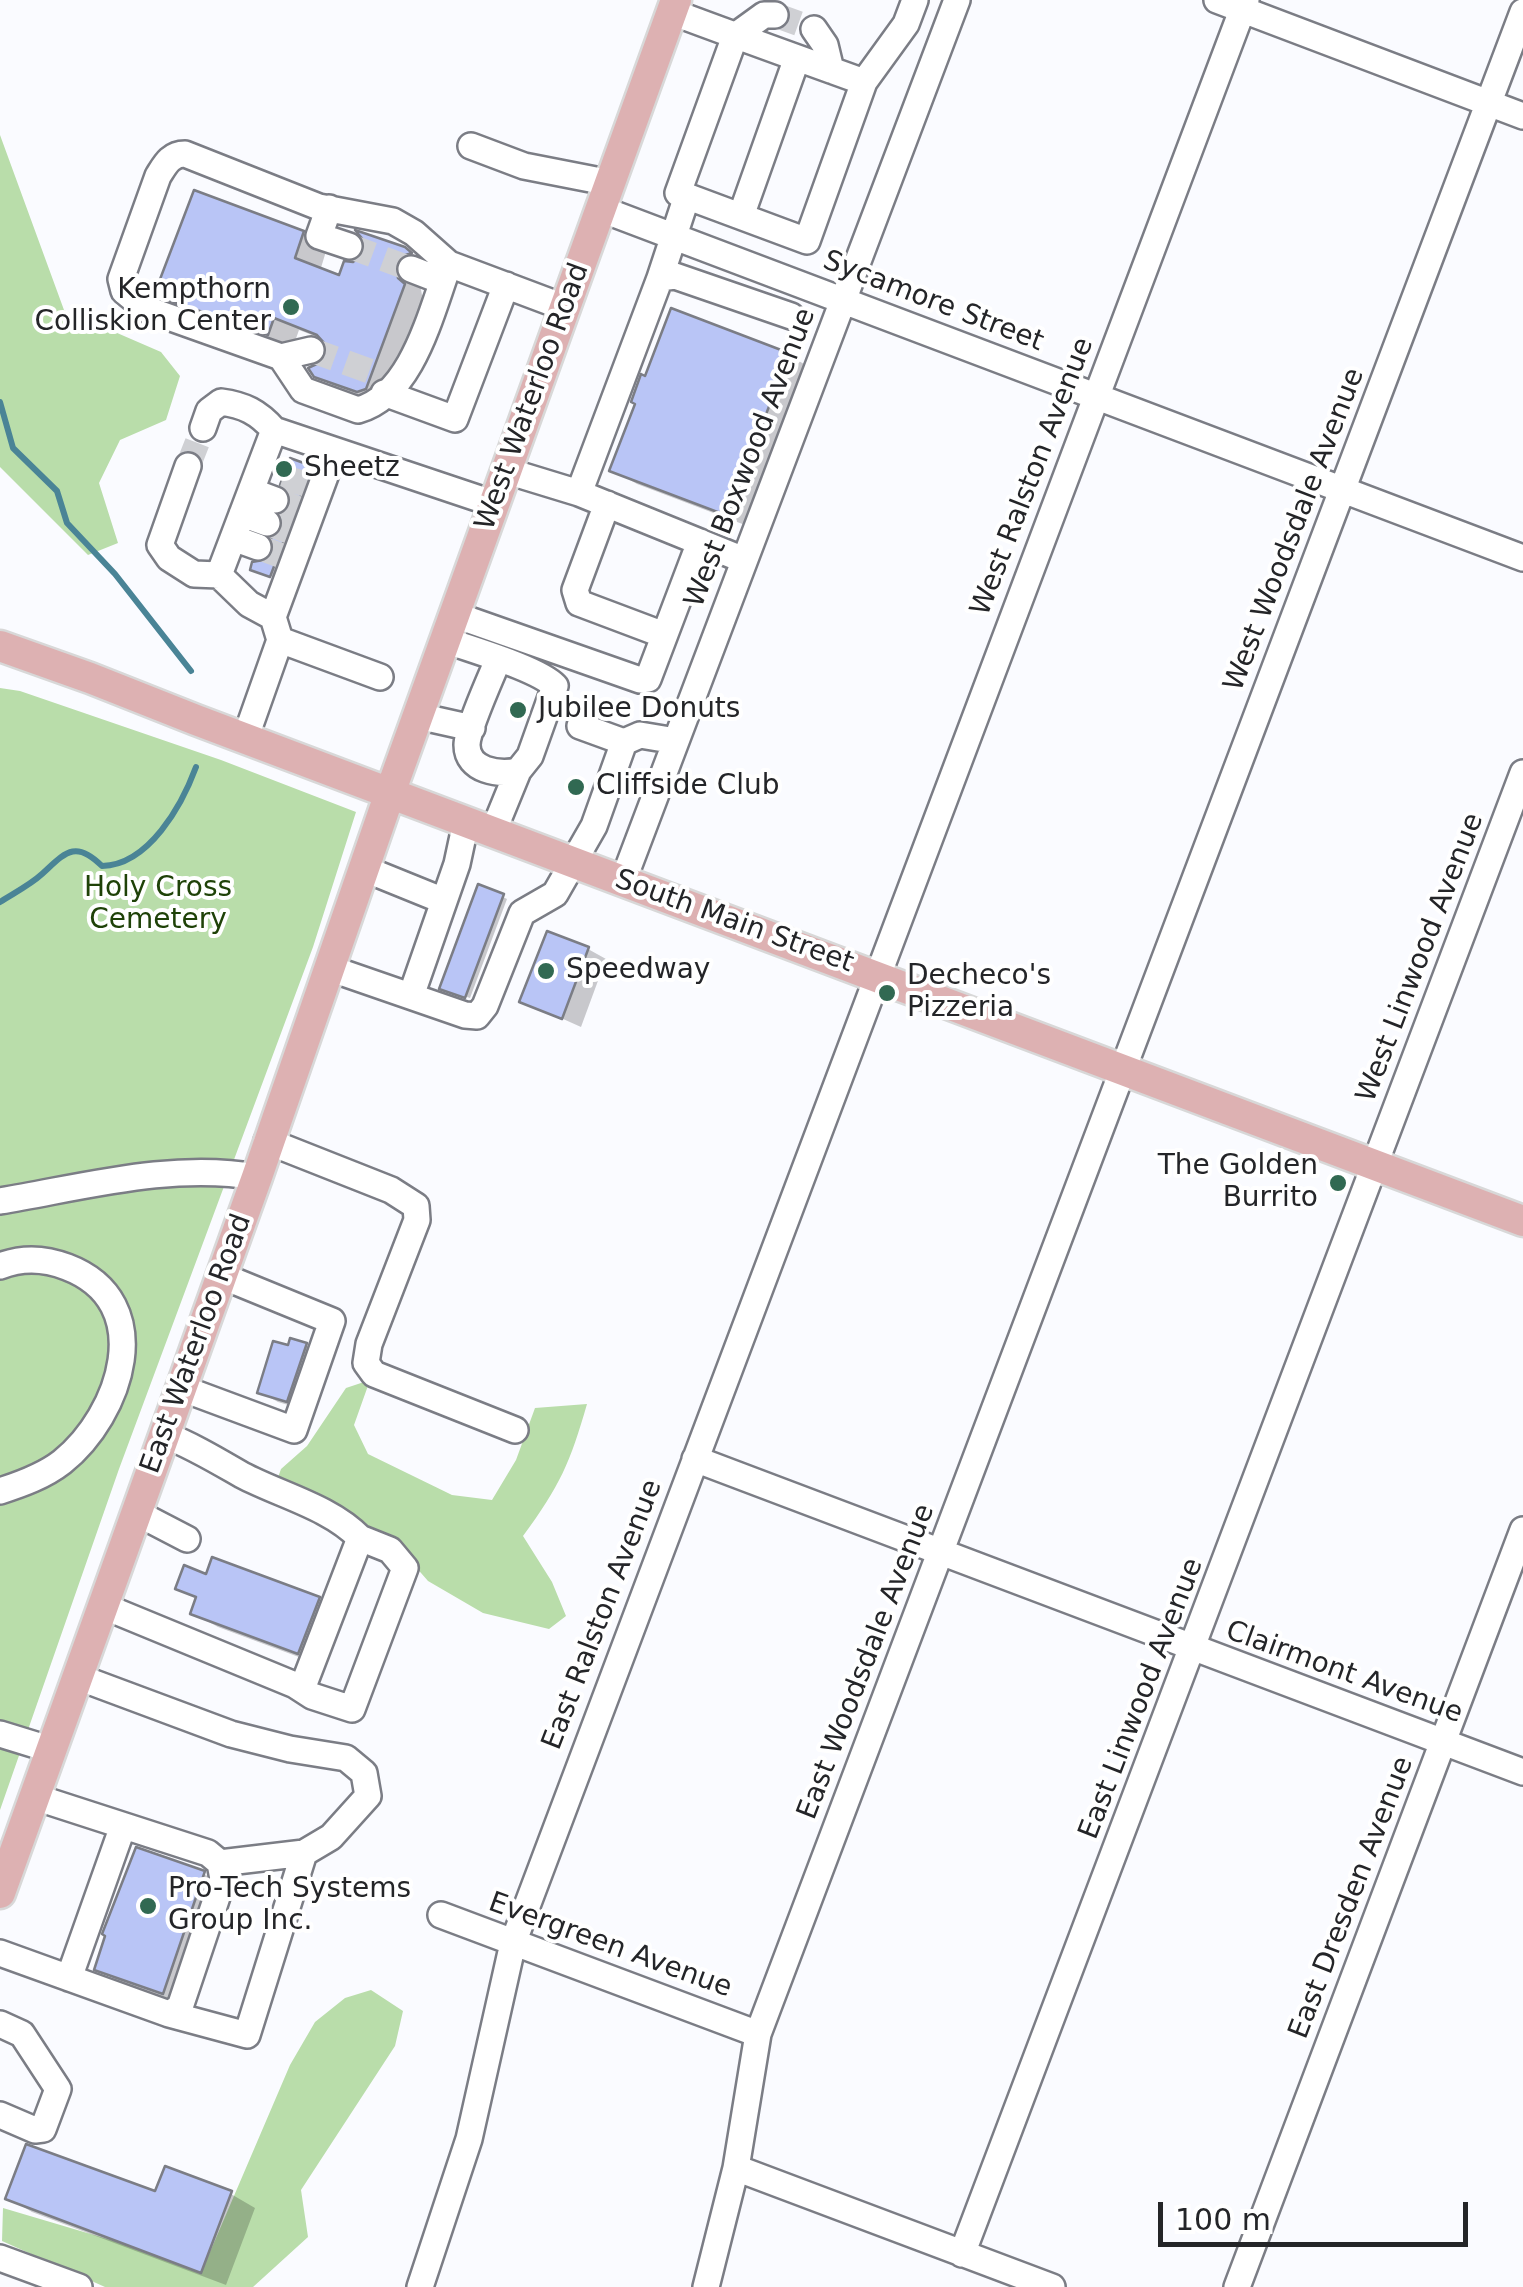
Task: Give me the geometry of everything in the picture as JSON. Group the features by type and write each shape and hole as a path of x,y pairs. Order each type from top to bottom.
{"main road":[{"name":"West Waterloo Road","path":"390,793 674,6"},
{"name":"South Main Street","path":"0,646 1523,1221"},
{"name":"East Waterloo Road","path":"0,1893 222,1276 390,793"}],"street":[{"path":"775,15 764,15 735,36 678,193 807,241 864,82 906,24 916,0"},
{"name":"West Boxwood Avenue","path":"623,881 957,0"},
{"path":"1217,0 1244,5 1523,116"},
{"name":"West Ralston Avenue","path":"876,975 1244,5"},
{"path":"674,6 735,36 864,82"},
{"name":"West Woodsdale Avenue","path":"1122,1069 1523,12"},
{"path":"814,29 825,45 831,70"},
{"path":"741,216 797,58"},
{"name":"Sycamore Street","path":"471,146 606,196 673,236 1523,558"},
{"path":"311,350 281,358 146,309 124,291 122,279 158,176 177,154 329,208 393,222 414,233 446,272"},
{"path":"579,493 688,196"},
{"path":"329,208 319,236 349,246"},
{"path":"411,269 506,285 566,308"},
{"path":"281,358 297,385 331,402 358,410 366,408 385,382 411,365 446,272"},
{"path":"765,307 776,274"},
{"path":"660,278 675,276 791,316"},
{"path":"385,382 455,420 506,285"},
{"path":"203,428 209,411 221,402 241,405 261,415 274,430 495,504"},
{"path":"246,739 277,628 280,515 274,430"},
{"path":"219,575 280,515 334,452"},
{"path":"188,466 160,545 169,558 194,574 219,575 277,628 380,678"},
{"path":"507,471 579,493 744,560"},
{"path":"607,504 574,590 580,603 664,635"},
{"path":"450,628 648,680 700,542"},
{"path":"410,996 458,864 530,756 555,686 547,678 498,660 450,628"},
{"path":"498,660 466,744 472,760 487,770 501,774 518,772"},
{"path":"418,716 472,728"},
{"path":"580,726 624,742 640,735 676,741"},
{"path":"329,968 477,1016 486,1006 522,913 555,894 594,826 624,742"},
{"name":"West Linwood Avenue","path":"1375,1165 1523,773"},
{"path":"364,869 444,901"},
{"name":"East Ralston Avenue","path":"420,2287 469,2138 512,1943 876,975"},
{"name":"East Woodsdale Avenue","path":"706,2287 736,2168 758,2034 1122,1069"},
{"path":"267,1142 411,1200 418,1220 369,1344 366,1363 374,1374 515,1430"},
{"name":"East Linwood Avenue","path":"962,2254 1375,1165"},
{"path":"0,1201 177,1172 224,1171 257,1176"},
{"path":"0,1266 38,1259 79,1271 112,1304 120,1325 123,1353 116,1384 89,1436 62,1462 30,1481 0,1491"},
{"path":"182,1388 294,1430 332,1321 222,1276"},
{"path":"104,1606 312,1696 352,1709 405,1568 390,1550 360,1538 338,1520 242,1474 198,1447 165,1435"},
{"name":"Clairmont Avenue","path":"695,1459 1523,1772"},
{"path":"137,1513 188,1539"},
{"name":"East Dresden Avenue","path":"1237,2287 1523,1530"},
{"path":"302,1689 360,1538"},
{"path":"78,1677 230,1734 346,1758 364,1774 368,1796 331,1836 304,1853 220,1863"},
{"path":"0,1734 52,1750"},
{"path":"35,1797 208,1853 220,1863 223,1879 180,2006 169,2014"},
{"path":"70,1978 123,1826"},
{"path":"0,1952 169,2014 248,2035 304,1853"},
{"name":"Evergreen Avenue","path":"441,1915 758,2034"},
{"path":"0,2024 22,2034 58,2089 43,2129 35,2130 0,2115"},
{"path":"736,2168 1052,2287"},
{"path":"1,2260 79,2287"}],"green space":[{"path":"0,135 64,310 161,352 180,376 166,420 120,440 99,483 118,543 88,555 0,467"},
{"name":"Holy Cross Cemetery","path":"0,688 20,691 221,760 356,812 313,947 119,1469 0,1810"},
{"path":"370,1380 354,1425 368,1454 452,1495 492,1500 516,1460 535,1408 587,1404 562,1473 523,1536 552,1582 566,1616 549,1629 483,1613 428,1581 394,1542 356,1518 275,1486 281,1469 307,1446 346,1388"},
{"path":"371,1990 403,2011 395,2046 301,2190 308,2237 253,2287 105,2287 2,2241 3,2208 121,2243 201,2273 290,2065 315,2022 345,1998"}],"building":[{"name":"Kempthorn Colliskion Center","path":"194,190 304,231 295,258 339,275 344,261 353,262 364,252 365,242 355,230 412,253 402,256 396,264 398,278 405,284 366,389 357,392 314,377 308,368 327,354 326,345 317,335 274,318 268,335 154,295"},
{"path":"671,308 789,353 728,516 609,471 635,404 631,402 641,374 645,376"},
{"path":"290,458 312,466 270,577 250,570 252,562 269,559 274,552 271,538 282,529 281,515 290,507 288,490 280,485"},
{"path":"478,884 504,894 465,998 439,989"},
{"path":"547,931 589,947 562,1019 519,1002"},
{"path":"290,1338 307,1343 287,1402 257,1393 273,1341 288,1345"},
{"path":"212,1557 320,1597 298,1654 190,1614 196,1597 175,1589 184,1565 206,1574"},
{"name":"Pro-Tech Systems Group Inc.","path":"136,1847 205,1871 163,1994 94,1970 105,1936 102,1934"},
{"path":"26,2144 155,2191 165,2166 232,2191 201,2273 5,2199"}],"waterway":[{"path":"0,402 13,448 57,491 67,523 115,574 191,671"},
{"path":"0,902 70,852 84,853 102,866 135,855 172,815 196,767"}],"tunnel":[{"path":"775,15 814,29"},
{"path":"349,246 411,269"},
{"path":"311,350 372,372"},
{"path":"188,466 203,428"},
{"path":"283,477 308,485"},
{"path":"275,500 299,509"},
{"path":"267,523 291,532"},
{"path":"258,547 282,556"}],"place":[{"name":"Kempthorn Colliskion Center","path":"291,307"},
{"name":"Sheetz","path":"284,469"},
{"name":"Jubilee Donuts","path":"518,710"},
{"name":"Cliffside Club","path":"576,787"},
{"name":"Speedway","path":"546,971"},
{"name":"Decheco's Pizzeria","path":"887,993"},
{"name":"The Golden Burrito","path":"1338,1183"},
{"name":"Pro-Tech Systems Group Inc.","path":"148,1906"}]}
